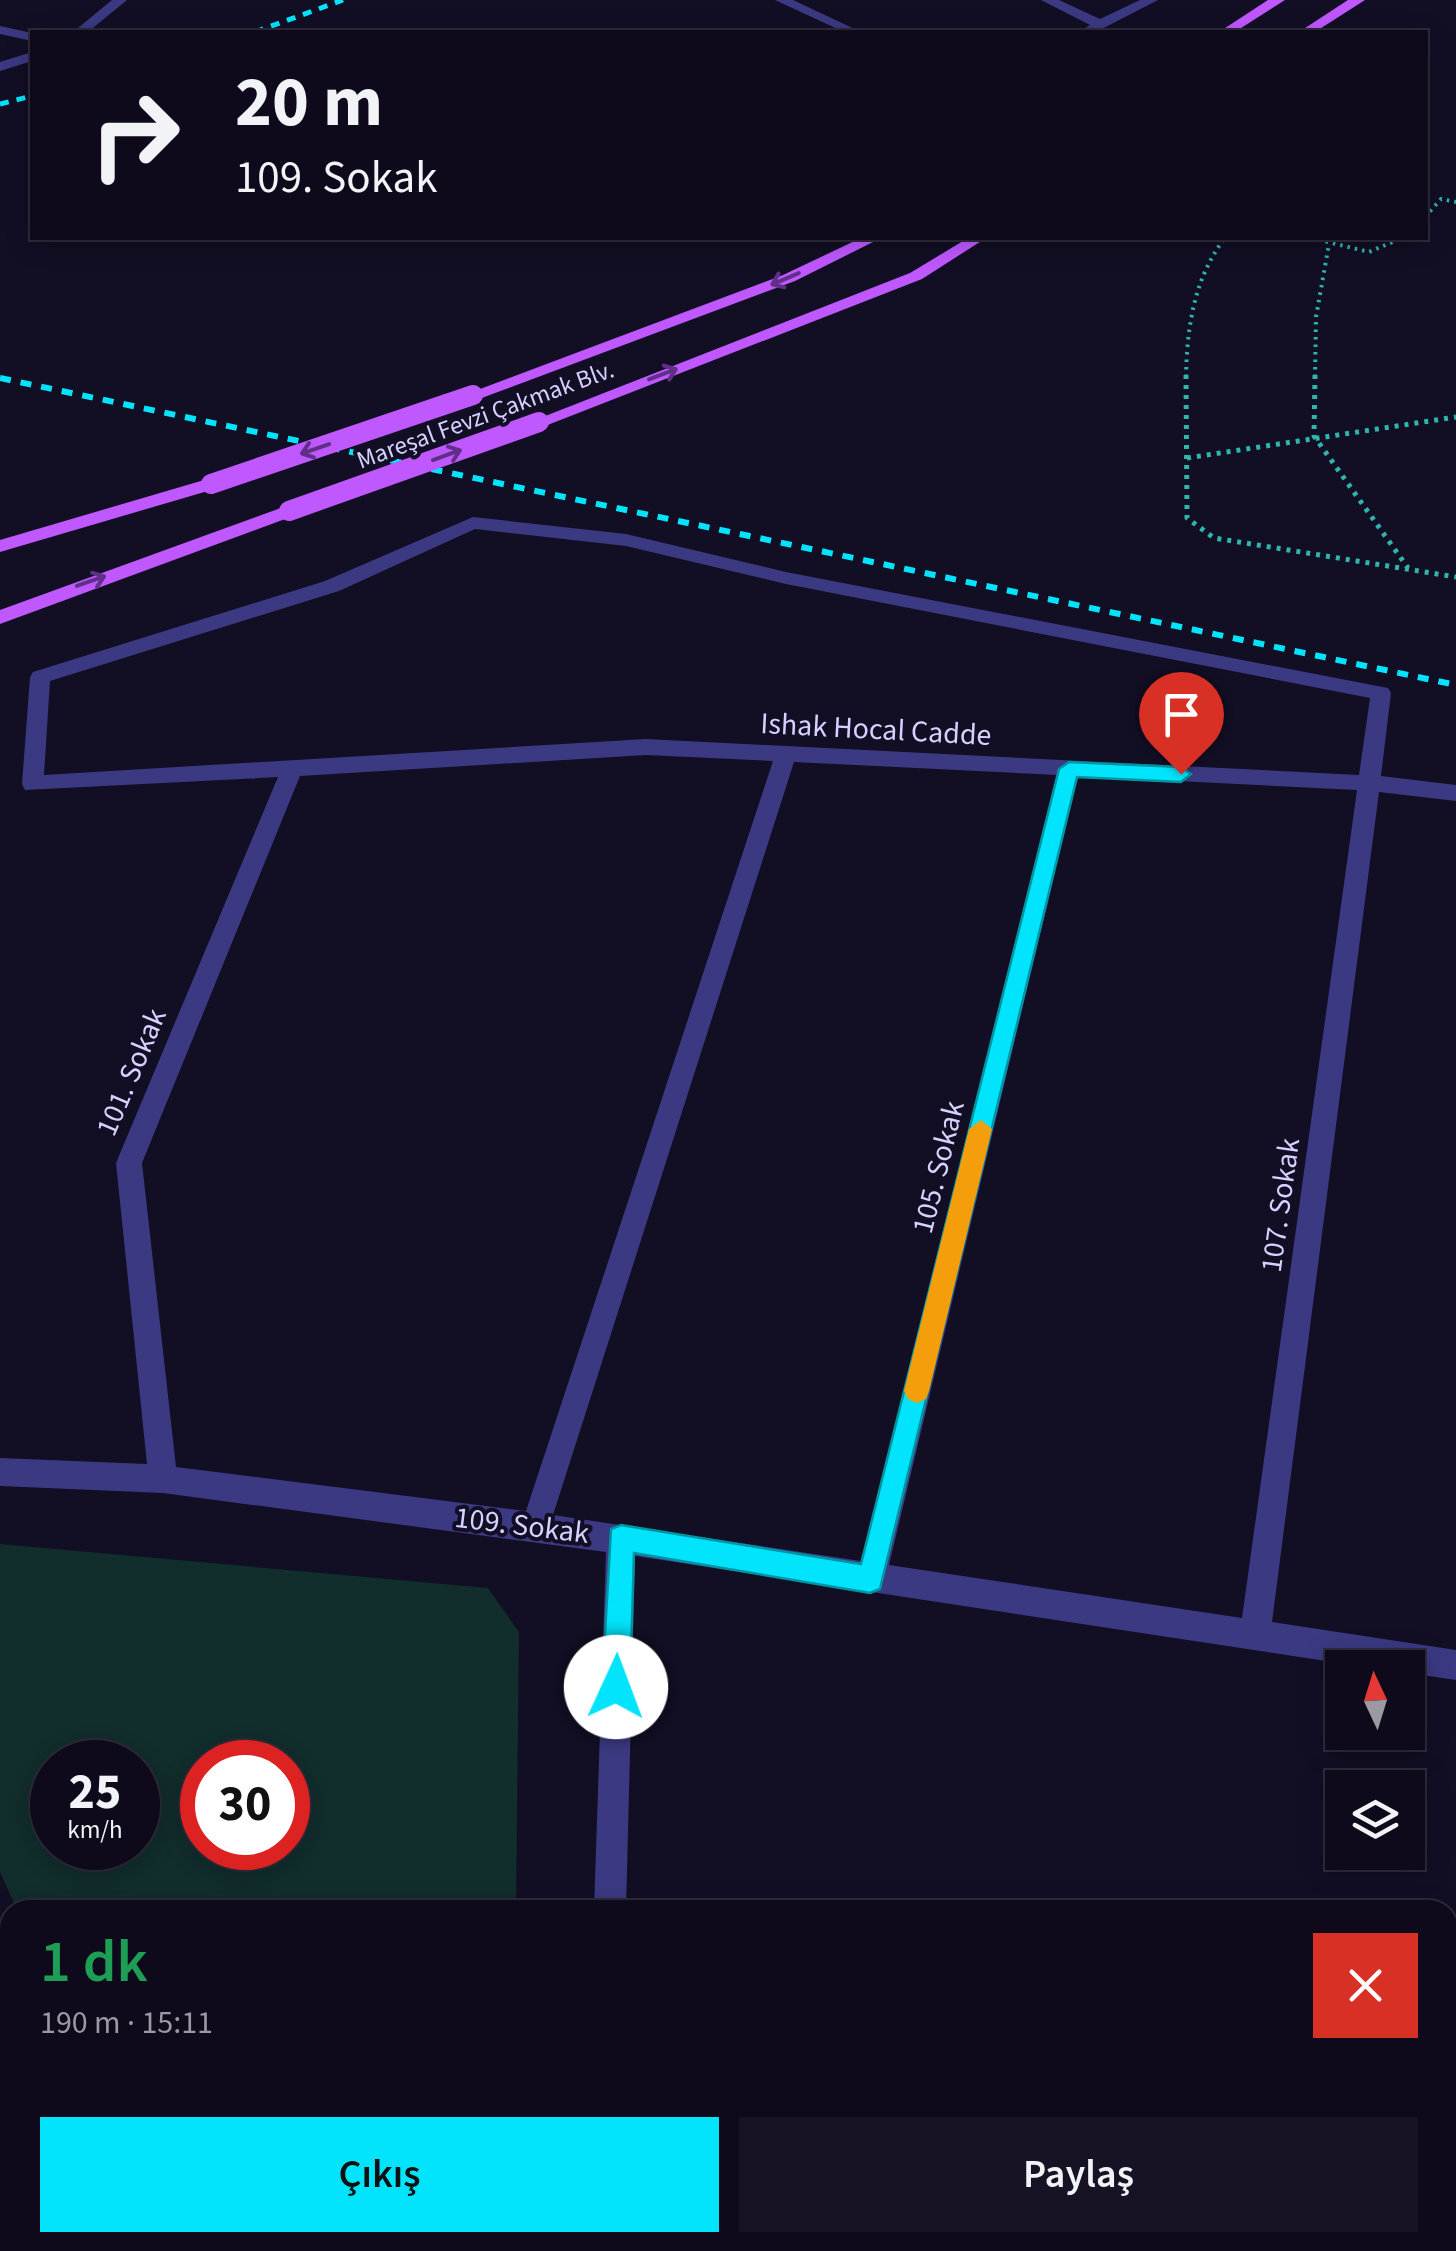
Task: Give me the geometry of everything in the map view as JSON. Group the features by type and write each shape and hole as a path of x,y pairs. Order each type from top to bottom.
{"main road":[{"path":"1229,30 1278,0"},
{"path":"1309,30 1358,0"},
{"name":"Mareşal Fevzi Çakmak Blv.","path":"0,546 212,484 473,395 788,278 869,240"},
{"name":"Mareşal Fevzi Çakmak Blv.","path":"0,617 539,422 916,276 975,240"}],"street":[{"path":"82,30 120,0"},
{"path":"782,0 850,30"},
{"path":"1048,0 1101,25"},
{"path":"1090,30 1151,0"},
{"path":"0,30 30,38"},
{"path":"0,67 30,57"},
{"name":"Ishak Hocal Cadde","path":"1368,783 1381,694 786,578 626,540 474,523 332,586 40,677 33,784 646,747 1368,783 1456,792"},
{"path":"535,1527 786,754"},
{"name":"101. Sokak","path":"163,1478 128,1163 292,768"},
{"name":"105. Sokak","path":"870,1579 1069,769"},
{"name":"107. Sokak","path":"1255,1636 1368,783"},
{"name":"109. Sokak","path":"0,1472 163,1478 621,1538 870,1579 1456,1665"},
{"path":"610,1900 621,1538"}],"path":[{"path":"1428,214 1441,200 1456,202"},
{"path":"1222,240 1197,284 1186,355 1187,518 1214,538 1456,577"},
{"path":"1318,240 1367,254 1389,249 1400,240"},
{"path":"1329,244 1316,317 1314,436 1409,568"},
{"path":"1187,458 1456,416"}],"green space":[{"path":"0,1544 488,1588 519,1632 516,1900 13,1900 0,1872"}],"railway":[{"path":"260,30 343,0"},
{"path":"0,104 30,96"},
{"path":"0,378 1456,685"}],"slow traffic":[{"path":"917,1391 981,1129"}],"route":[{"path":"616,1687 621,1538 870,1579 1069,769 1181,774"}]}
